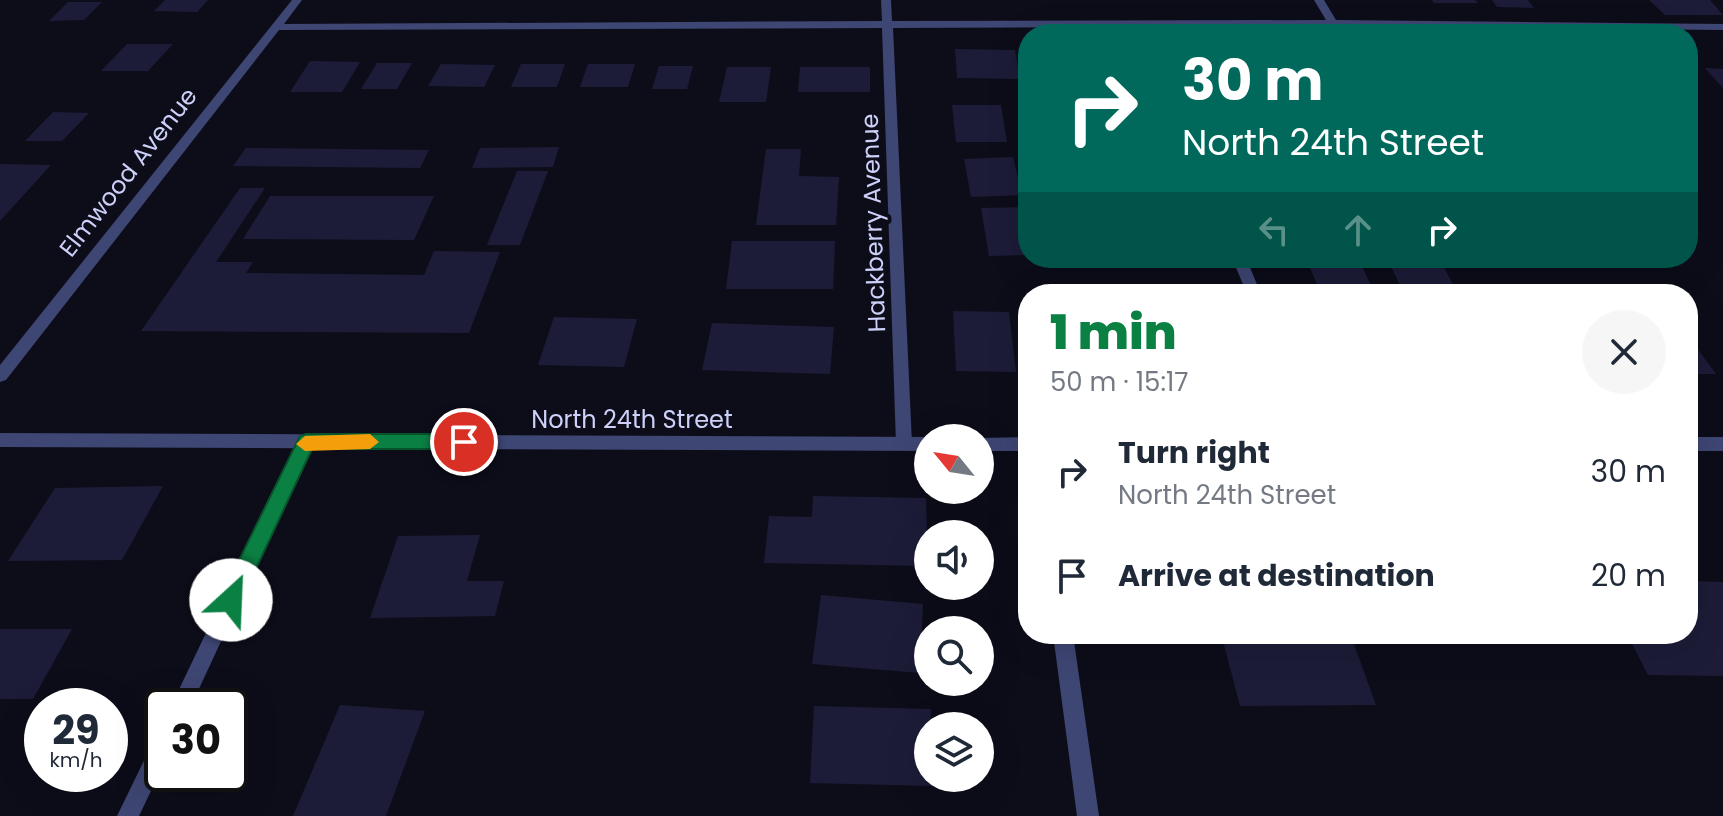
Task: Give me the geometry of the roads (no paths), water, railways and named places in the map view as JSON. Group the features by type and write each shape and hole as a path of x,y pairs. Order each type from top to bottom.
{"street":[{"name":"Elmwood Avenue","path":"0,376 297,0"},
{"name":"Hackberry Avenue","path":"886,0 904,444"},
{"path":"1319,0 1333,23"},
{"path":"1184,24 1430,24"},
{"path":"276,27 1018,25"},
{"path":"1698,27 1723,27"},
{"name":"North 24th Street","path":"0,440 914,444"},
{"path":"189,688 306,441"},
{"path":"994,444 1018,444"},
{"path":"1698,444 1723,444"},
{"path":"1064,644 1088,816"},
{"path":"128,816 144,783"}]}
